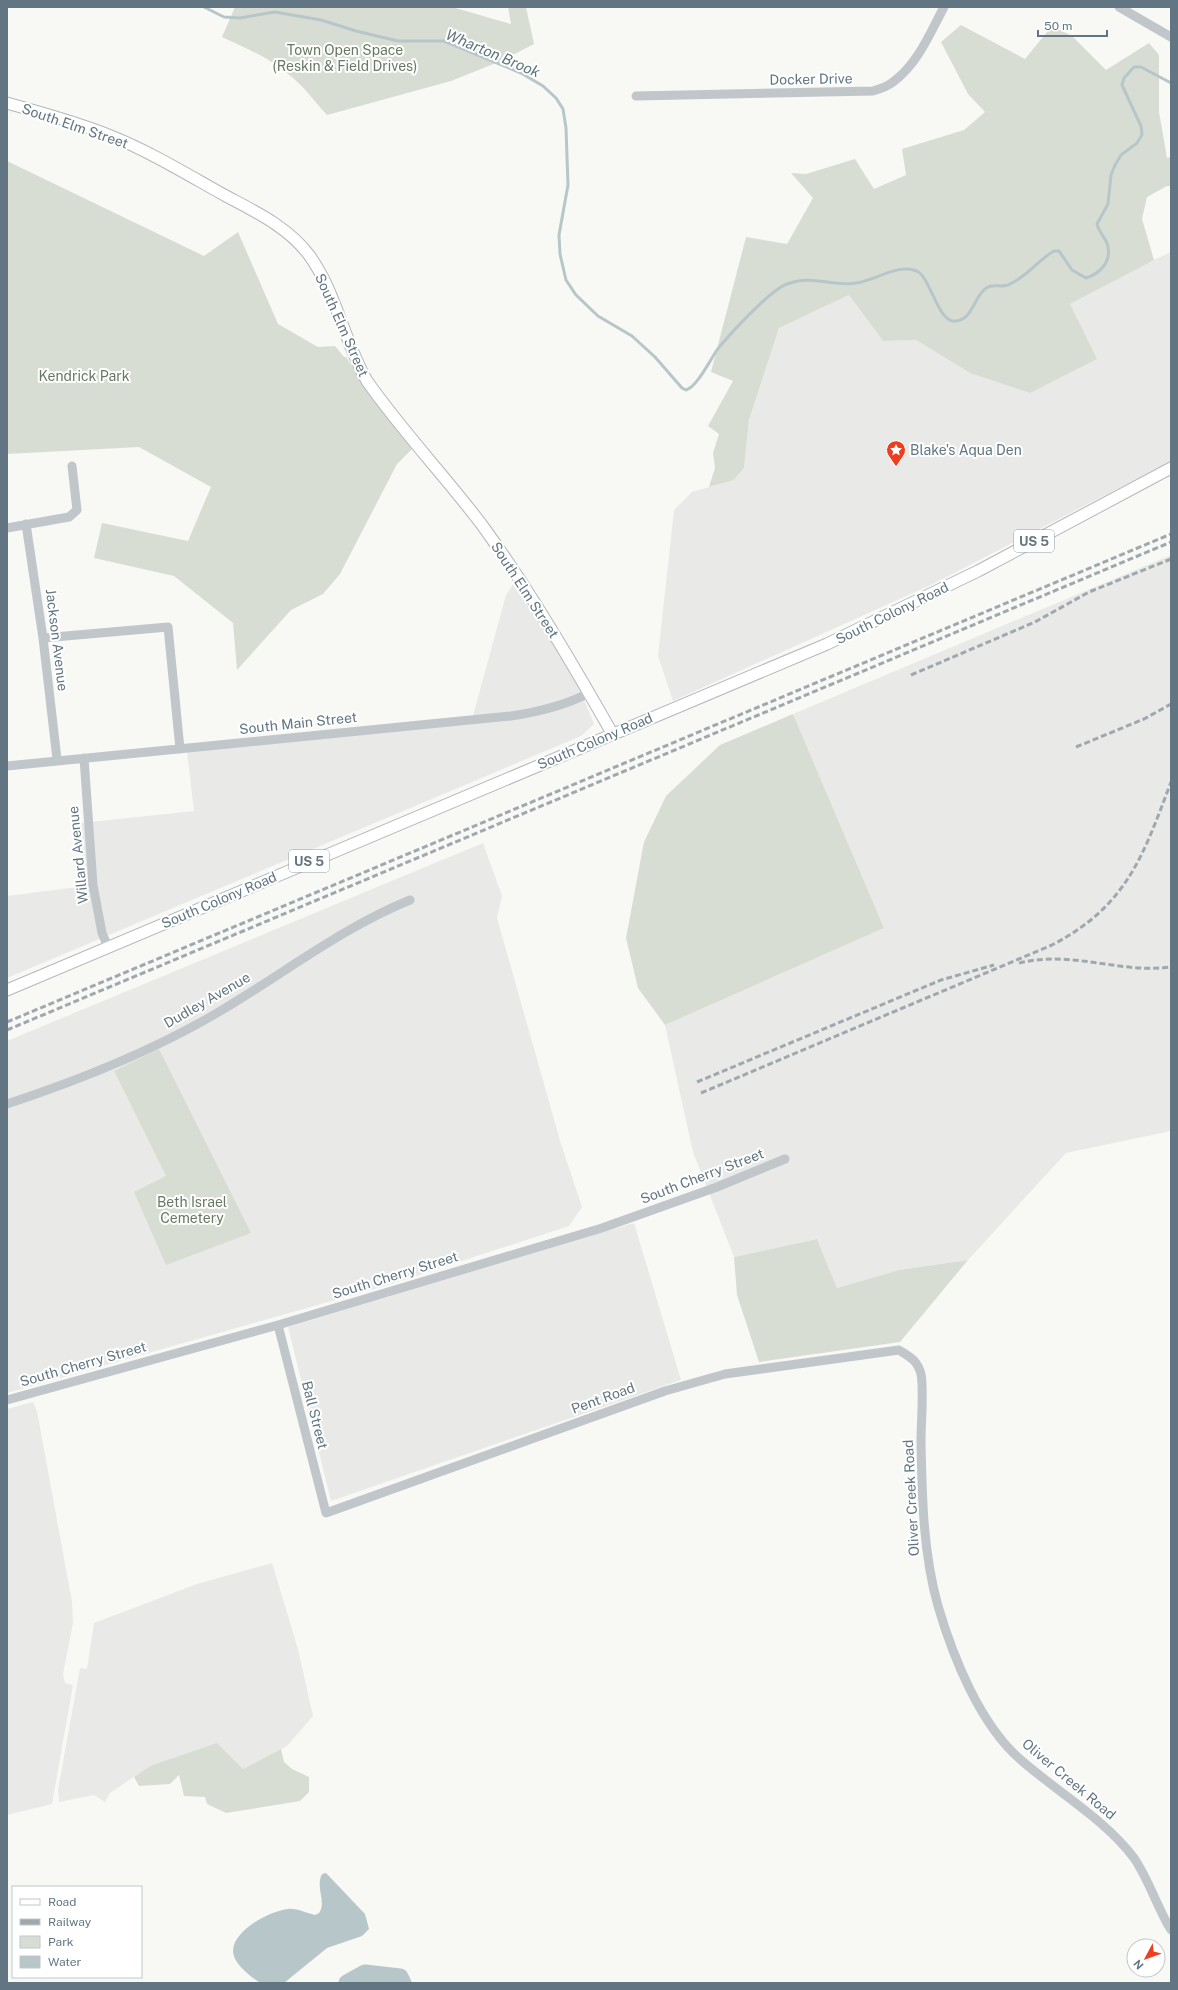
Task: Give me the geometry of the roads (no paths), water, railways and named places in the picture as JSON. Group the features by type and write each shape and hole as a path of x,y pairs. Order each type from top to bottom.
{"main road":[{"name":"South Elm Street","path":"7,103 89,128 137,147 268,219 297,241 308,254 322,276 357,364 367,381 494,542 589,693 612,733"},
{"name":"South Colony Road","path":"7,990 823,645 903,608 985,567 1171,468"}],"street":[{"name":"Docker Drive","path":"636,96 873,91 892,83 909,67 944,7"},
{"path":"1119,7 1171,37"},
{"path":"7,528 69,517 74,514 77,510 72,466"},
{"name":"Jackson Avenue","path":"26,524 43,638 57,759"},
{"path":"43,638 168,627 180,749"},
{"name":"South Main Street","path":"7,766 57,759 180,749 518,715 553,708 573,701 589,693"},
{"name":"Willard Avenue","path":"84,758 93,885 102,933 108,947"},
{"name":"Dudley Avenue","path":"7,1104 110,1066 186,1031 219,1012 342,934 386,910 410,900"},
{"name":"South Cherry Street","path":"7,1400 278,1324 602,1228 718,1187 784,1159"},
{"name":"Ball Street","path":"278,1324 326,1512"},
{"name":"Pent Road","path":"326,1512 665,1391 733,1373 899,1350"},
{"name":"Oliver Creek Road","path":"899,1350 916,1360 921,1375 925,1546 938,1605 960,1668 980,1707 1000,1737 1019,1759 1112,1833 1133,1858 1171,1930"}],"water":[{"path":"326,1873 365,1914 369,1929 362,1936 327,1948 284,1983 260,1983 245,1971 237,1962 233,1953 235,1943 248,1927 258,1920 279,1911 292,1909 315,1915 319,1913 322,1904 320,1879 322,1874"}],"waterway":[{"name":"Wharton Brook","path":"204,7 224,17 240,18 275,12 321,20 356,31 398,41 444,41 521,73 543,86 556,98 563,109 566,128 568,185 559,235 560,254 566,280 576,295 598,316 632,336 655,357 682,388 686,390 694,384 703,373 717,350 750,314 780,288 796,281 813,280 847,284 863,282 886,273 909,269 917,271 922,275 944,315 950,320 956,321 966,317 986,288 992,286 1005,286 1014,282 1054,251 1059,251 1072,270 1086,278 1095,274 1103,267 1108,258 1107,244 1097,224 1108,204 1111,175 1121,155 1137,143 1142,135 1141,126 1122,85 1124,78 1134,67 1141,67 1171,83"},
{"path":"347,1983 365,1973 400,1977 403,1983"}],"railway":[{"path":"7,1022 1171,534"},
{"path":"7,1030 1171,542"},
{"path":"911,675 1035,622 1089,592 1171,559"},
{"path":"1076,747 1144,719 1171,704"},
{"path":"701,1093 1052,945 1077,930 1098,913 1115,896 1129,877 1141,856 1171,782"},
{"path":"1019,963 1058,959 1077,960 1133,968 1171,967"},
{"path":"697,1082 941,980 994,965"}],"place":[{"name":"Blake's Aqua Den","path":"896,467"}],"park label":[{"name":"Town Open Space (Reskin & Field Drives)","path":"345,58"},
{"name":"Kendrick Park","path":"84,376"},
{"name":"Beth Israel Cemetery","path":"192,1210"}]}
